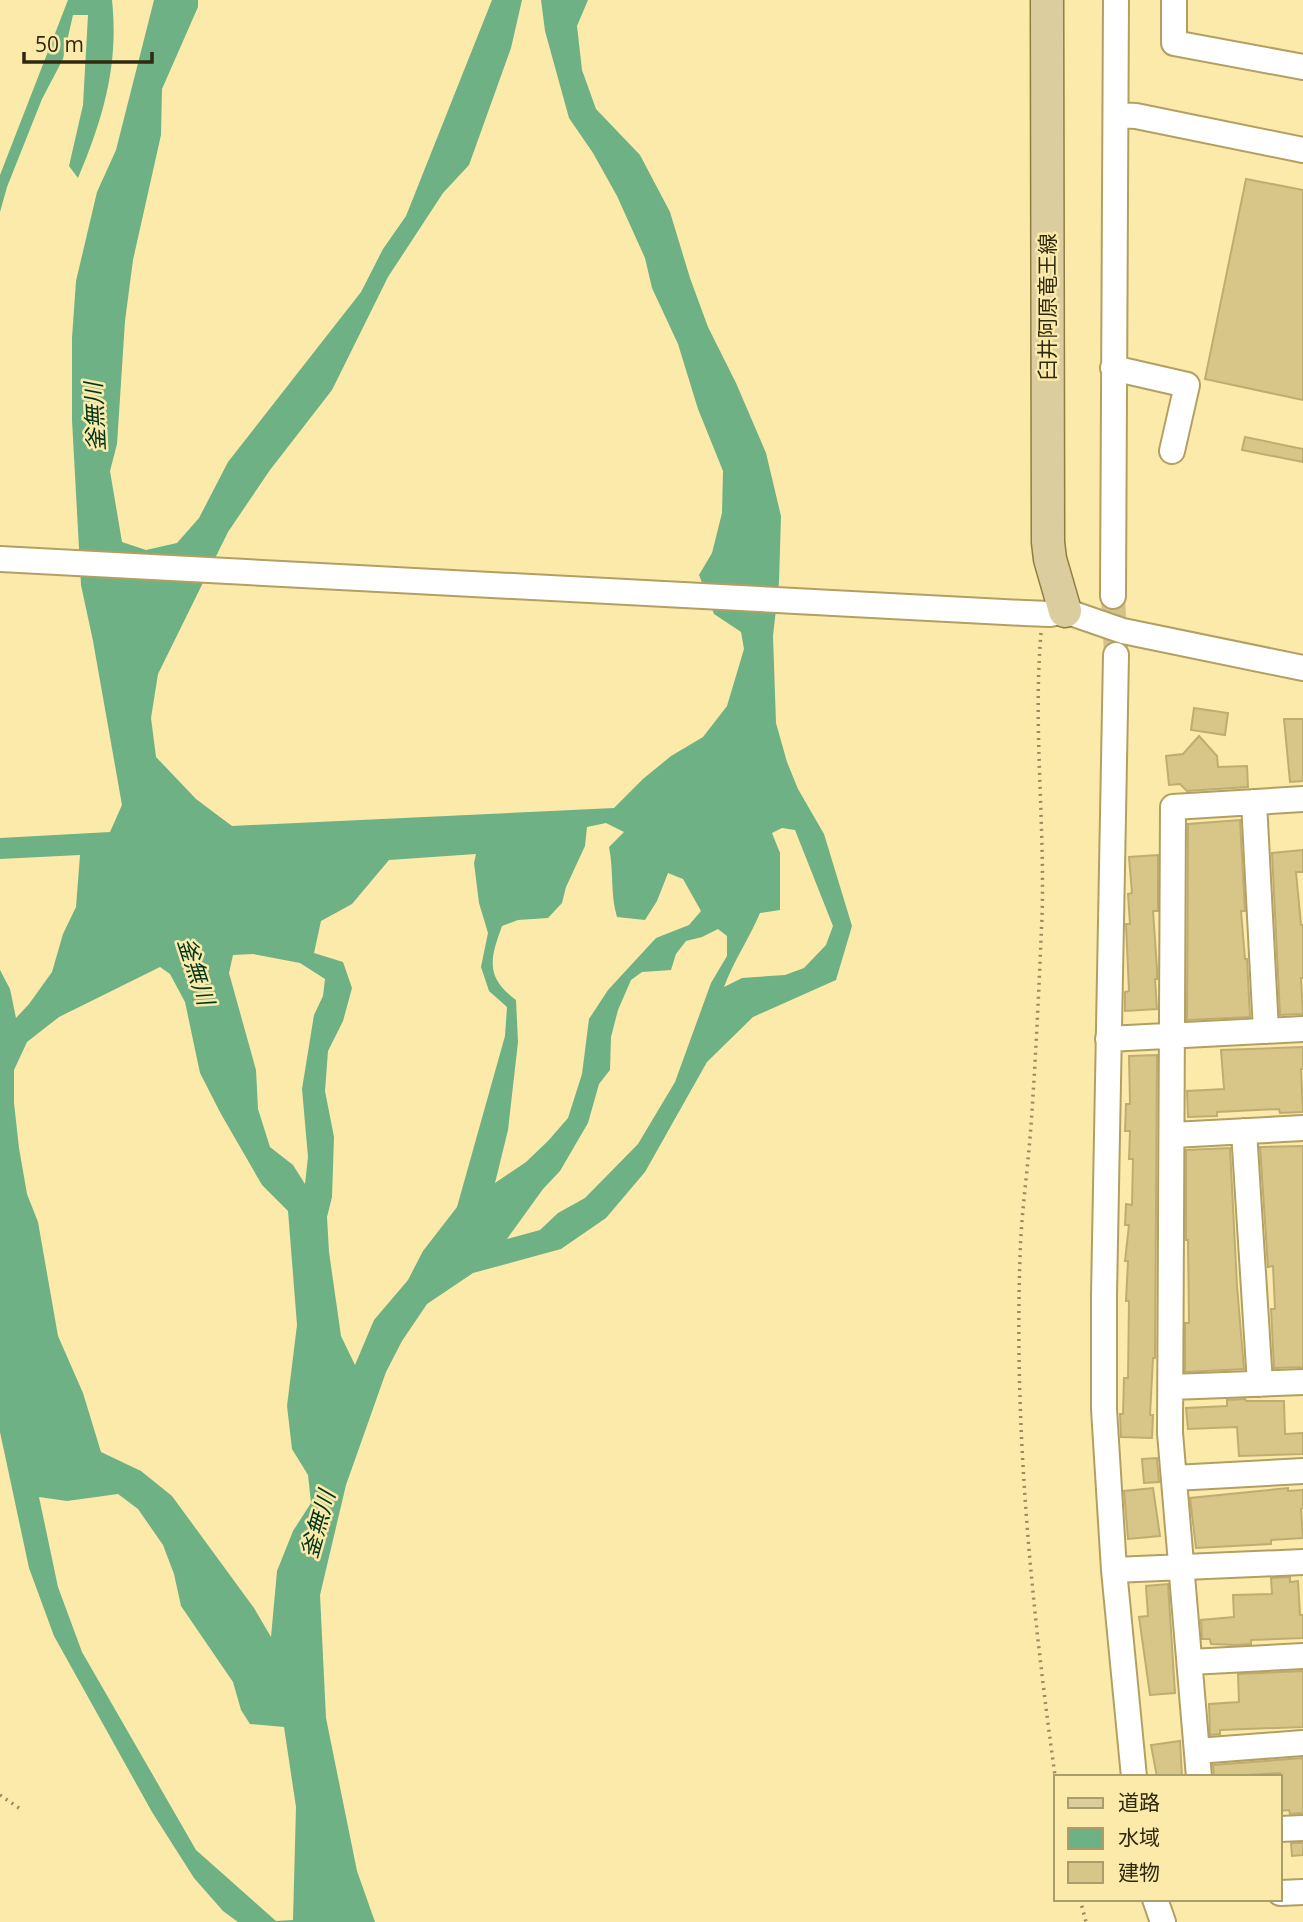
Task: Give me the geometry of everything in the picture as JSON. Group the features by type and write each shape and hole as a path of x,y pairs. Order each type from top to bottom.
{"main road":[{"name":"臼井阿原竜王線","path":"1045,613 1050,559 1047,0"}],"street":[{"path":"1113,596 1116,0"},
{"path":"1174,0 1174,43 1303,67"},
{"path":"1116,115 1136,116 1303,150"},
{"path":"1113,368 1187,385 1172,451"},
{"path":"0,559 1045,613 1303,668"},
{"path":"1116,655 1104,1409 1114,1570 1134,1775"},
{"path":"1199,1775 1170,1433 1173,807 1303,799"},
{"path":"1254,802 1266,1031"},
{"path":"1108,1039 1303,1029"},
{"path":"1173,1135 1303,1128"},
{"path":"1244,1131 1260,1384"},
{"path":"1171,1387 1303,1382"},
{"path":"1174,1478 1303,1471"},
{"path":"1114,1570 1303,1562"},
{"path":"1190,1662 1303,1656"},
{"path":"1197,1751 1303,1743"},
{"path":"1282,1829 1303,1828"},
{"path":"1282,1893 1303,1892"}],"path":[{"path":"1045,613 1038,692 1042,914 1031,1125 1020,1256 1019,1344 1026,1508 1040,1667 1055,1775"},
{"path":"0,1795 19,1808"},
{"path":"1081,1901 1086,1922"}],"water":[{"path":"68,0 112,0 113,47 102,113 78,178 69,166 83,105 88,15 73,15 63,59 42,99 7,187 0,212 0,175"},
{"name":"釜無川","path":"154,0 198,0 198,7 162,89 161,135 133,260 125,321 117,444 110,471 122,542 146,550 177,543 199,518 228,462 361,292 383,249 406,216 492,0 522,0 511,48 469,165 443,193 388,277 332,390 270,470 228,532 158,674 151,718 156,757 196,799 232,826 614,808 671,756 703,737 727,706 744,649 741,632 714,614 699,575 712,553 722,513 723,471 698,409 678,344 652,288 645,258 617,196 569,118 545,31 541,0 588,0 577,26 582,70 596,109 640,155 670,212 708,327 766,453 781,516 779,582 773,636 776,723 798,789 824,834 852,926 836,980 753,1017 707,1062 645,1172 606,1218 561,1249 473,1273 427,1304 402,1341 386,1372 346,1485 320,1595 326,1718 357,1871 375,1922 238,1922 223,1911 194,1878 152,1812 54,1636 29,1568 0,1432 0,970 10,989 16,1018 52,972 63,934 76,907 80,855 0,859 0,838 110,832 122,805 81,585 72,420 72,338 76,281 97,192 116,150","holes":["606,823 624,832 609,847 617,917 645,920 657,901 668,873 683,879 701,911 689,925 656,938 608,990 589,1019 582,1074 568,1118 526,1162 495,1183 508,1130 518,1042 516,1000 506,992 495,975 495,948 502,926 518,920 548,918 562,903 566,887 585,846 587,827","782,828 795,830 833,926 826,945 804,968 785,975 742,978 724,987 760,913 780,910 780,853 772,833","476,854 474,863 479,903 488,933 481,967 489,991 507,1007 505,1036 457,1207 423,1251 408,1280 374,1320 355,1365 341,1336 329,1252 327,1217 332,1197 334,1137 325,1091 328,1051 343,1021 352,988 343,962 314,953 321,921 352,904 389,860","718,929 727,936 727,956 711,983 675,1082 638,1144 585,1198 558,1213 540,1230 507,1239 543,1189 560,1171 588,1123 599,1084 610,1070 611,1037 618,1010 631,980 642,972 671,970 676,954 686,941","253,954 300,963 325,979 323,996 314,1015 302,1089 308,1157 305,1184 293,1165 270,1147 258,1109 256,1070 229,973 233,955","160,967 170,974 185,1002 200,1073 221,1114 262,1185 288,1211 297,1325 287,1406 292,1449 308,1475 311,1503 293,1531 277,1571 271,1637 254,1608 172,1496 141,1471 101,1452 83,1393 58,1336 38,1222 27,1194 14,1103 14,1070 27,1042 59,1017","118,1494 138,1509 163,1545 174,1574 181,1606 233,1682 241,1710 250,1724 284,1727 296,1807 293,1920 276,1921 196,1850 82,1652 58,1587 39,1497 67,1501"]}],"building":[{"path":"1246,179 1303,190 1303,400 1205,379"},
{"path":"1245,437 1303,449 1303,462 1242,450"},
{"path":"1194,708 1228,713 1225,735 1191,730"},
{"path":"1284,719 1303,719 1303,781 1290,782"},
{"path":"1199,736 1217,756 1218,767 1247,766 1248,787 1187,791 1180,784 1169,785 1166,756 1183,754"},
{"path":"1240,820 1245,911 1241,911 1250,1017 1187,1020 1188,824"},
{"path":"1303,850 1303,872 1296,872 1303,925 1303,1014 1280,1015 1272,853"},
{"path":"1158,855 1158,911 1153,911 1157,1009 1125,1011 1125,992 1129,991 1126,924 1130,924 1128,894 1132,893 1129,857"},
{"path":"1303,1047 1303,1112 1280,1113 1279,1109 1217,1112 1217,1116 1188,1117 1187,1091 1224,1089 1221,1050"},
{"path":"1157,1055 1155,1358 1150,1415 1153,1415 1152,1438 1121,1437 1120,1414 1123,1414 1124,1378 1128,1378 1128,1261 1125,1261 1129,1225 1125,1225 1126,1204 1132,1205 1133,1159 1129,1159 1130,1131 1125,1131 1126,1104 1130,1104 1129,1056"},
{"path":"1303,1146 1303,1367 1274,1368 1271,1309 1275,1309 1273,1266 1268,1267 1260,1147"},
{"path":"1230,1148 1244,1369 1185,1372 1185,1323 1189,1323 1186,1150"},
{"path":"1227,1400 1284,1401 1285,1434 1303,1433 1303,1454 1239,1456 1237,1427 1188,1429 1186,1408 1227,1406"},
{"path":"1157,1458 1159,1482 1144,1483 1142,1459"},
{"path":"1153,1488 1160,1536 1128,1539 1124,1491"},
{"path":"1288,1488 1288,1491 1303,1490 1303,1538 1271,1540 1271,1544 1196,1548 1190,1498"},
{"path":"1290,1577 1290,1582 1298,1581 1303,1638 1251,1640 1251,1644 1236,1645 1211,1644 1210,1639 1202,1639 1201,1620 1234,1617 1233,1595 1272,1594 1271,1578"},
{"path":"1168,1584 1175,1693 1150,1695 1139,1617 1148,1616 1146,1586"},
{"path":"1303,1671 1303,1727 1220,1730 1220,1734 1210,1735 1209,1704 1239,1702 1238,1674"},
{"path":"1180,1741 1182,1775 1157,1775 1151,1745"},
{"path":"1303,1758 1303,1813 1290,1814 1289,1810 1282,1811 1280,1773 1214,1775 1213,1765"},
{"path":"1291,1843 1303,1843 1303,1855 1292,1856"}],"tunnel":[{"path":"1113,596 1116,655"}]}
